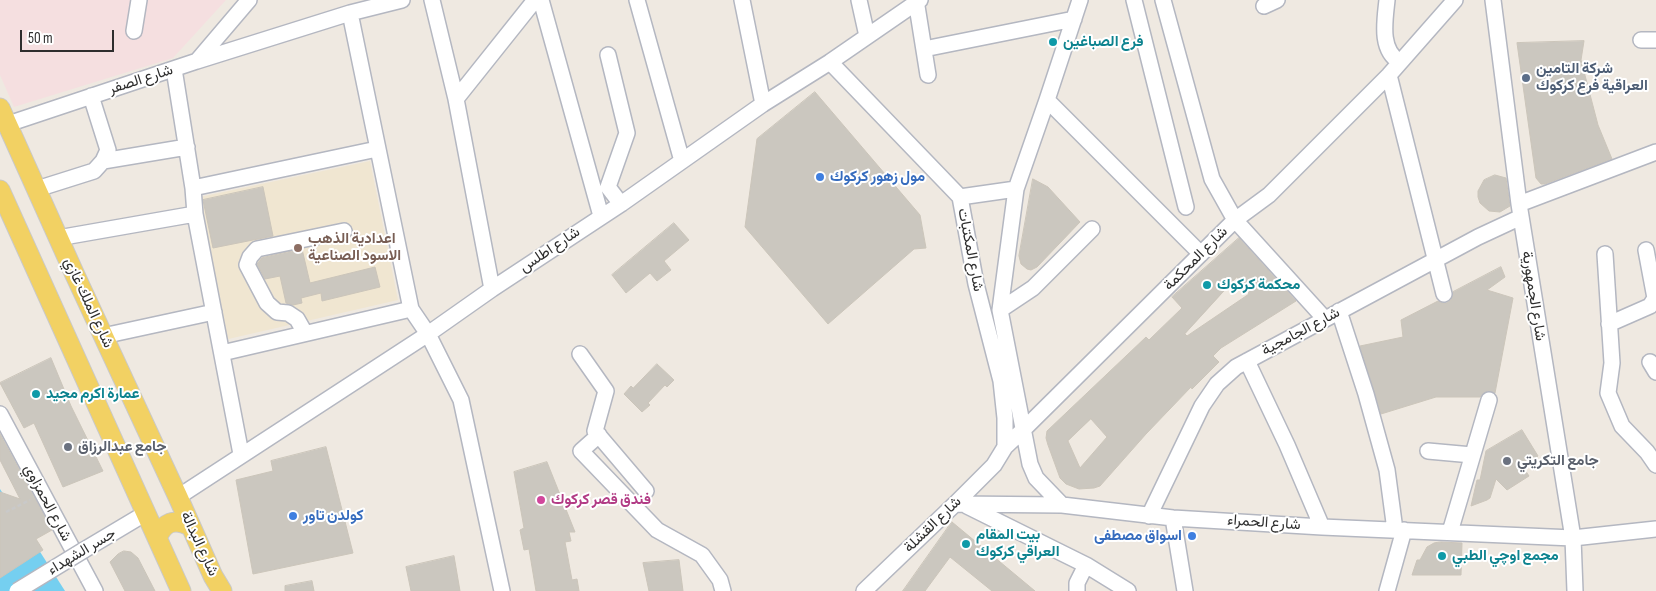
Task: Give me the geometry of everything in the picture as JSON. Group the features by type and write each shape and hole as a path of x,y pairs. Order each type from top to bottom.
{"main road":[{"name":"شارع الملك غازي","path":"4,116 58,238 178,497"},
{"path":"0,193 181,591"},
{"name":"شارع البدالة","path":"178,497 222,591"},
{"path":"157,538 160,530 166,524 183,522 190,526"}],"street":[{"path":"134,31 139,0"},
{"path":"197,61 249,0"},
{"name":"شارع الصفر","path":"4,116 91,96 350,13 402,0"},
{"path":"432,0 456,99 492,289"},
{"path":"456,99 535,0"},
{"path":"541,0 601,216"},
{"path":"638,0 682,161"},
{"path":"742,0 763,104"},
{"path":"860,0 867,36"},
{"name":"شارع المكتبات","path":"1062,505 1036,478 1030,464 1000,310 1016,189 1080,0"},
{"path":"1134,0 1186,207"},
{"path":"1163,0 1212,179 1235,220 1325,319"},
{"path":"1387,0 1385,28 1387,46 1390,54 1400,62"},
{"name":"شارع المحكمة","path":"1002,452 1235,220 1269,195 1388,75 1454,0"},
{"name":"شارع الجمهورية","path":"1493,0 1520,211 1573,538 1575,591"},
{"path":"918,1 928,75"},
{"name":"شارع اطلس","path":"178,497 241,454 428,334 620,204 763,104 830,62 918,1"},
{"path":"350,13 411,309 428,334 461,400 502,591"},
{"path":"924,49 1074,19"},
{"path":"608,56 627,134 608,187 620,204"},
{"name":"شارع المكتبات","path":"830,62 960,197 976,284 1001,381 1005,418 1002,452"},
{"path":"174,69 194,188 195,214 241,454"},
{"path":"1388,75 1444,294"},
{"path":"37,189 94,171 103,161 108,150 91,96"},
{"path":"1047,100 1201,254"},
{"path":"103,161 187,147"},
{"path":"194,188 377,149"},
{"name":"شارع الجامجية","path":"1149,516 1208,394 1226,375 1247,361 1478,237 1520,211 1656,152"},
{"path":"960,197 1016,189"},
{"path":"58,238 195,214"},
{"path":"1000,310 1033,288 1092,229"},
{"path":"305,334 297,319 288,314 277,312 267,303 247,265 250,257 258,249 344,232"},
{"path":"1610,324 1650,306 1655,298 1646,250"},
{"path":"1605,254 1612,363 1608,393 1622,426 1656,464"},
{"path":"222,352 411,309"},
{"path":"1339,311 1366,394 1387,470 1400,530 1387,591"},
{"path":"103,336 214,312"},
{"path":"580,354 606,391 595,431 646,491"},
{"path":"1247,361 1287,445 1322,527"},
{"path":"1450,532 1489,400"},
{"name":"شارع الحمزاوي","path":"0,414 95,591"},
{"path":"599,435 581,451 657,530 702,555 720,580 723,591"},
{"path":"1428,451 1472,455"},
{"name":"شارع القشلة","path":"864,591 959,504 1002,452"},
{"path":"959,504 1086,565 1128,591"},
{"name":"شارع الحمراء","path":"959,504 1062,505 1173,518 1322,527 1573,538 1656,529"},
{"name":"جسر الشهداء","path":"17,591 146,513"},
{"path":"1173,518 1186,591"},
{"path":"1077,591 1078,583 1086,565"}],"path":[{"path":"6,512 30,500"}],"shaded area":[{"path":"0,0 226,0 173,58 14,107 0,75"},
{"name":"اعدادية الذهب الاسود الصناعية","path":"370,161 398,300 224,340 200,197"}],"water":[{"path":"0,489 65,591 0,591"}],"building":[{"path":"1584,41 1581,60 1598,125 1612,159 1541,184 1536,178 1517,43"},
{"name":"مول زهور كركوك","path":"815,92 920,215 926,248 914,249 828,324 745,227 757,139"},
{"path":"1495,175 1506,178 1510,206 1500,212 1489,211 1480,203 1478,197 1478,191 1484,180"},
{"path":"1033,179 1048,187 1080,222 1037,267 1031,270 1021,264 1019,256"},
{"path":"263,187 273,236 213,248 203,200"},
{"path":"674,223 689,240 664,261 671,270 657,281 650,273 626,293 612,275"},
{"path":"1239,238 1296,301 1221,348 1213,356 1219,362 1192,389 1191,387 1100,486 1079,489 1066,484 1060,478 1048,445 1047,431 1146,337 1149,340 1182,308 1172,297","holes":["1237,277 1249,294 1187,336 1185,334","1091,419 1107,437 1080,468 1068,441"]},
{"path":"302,249 310,283 375,267 380,287 322,301 321,293 301,298 302,303 293,305 286,303 280,276 265,279 257,264 262,258"},
{"path":"1501,267 1505,277 1487,290 1513,298 1495,393 1487,391 1480,397 1436,397 1381,414 1360,346 1403,337 1401,320 1438,301 1447,303 1451,300 1453,292"},
{"path":"51,358 71,406 103,471 63,487 34,423 24,428 0,383"},
{"path":"657,364 674,380 667,387 665,385 648,403 650,405 642,412 624,394 631,386 633,388"},
{"name":"جامع التكريتي","path":"1522,430 1538,456 1523,467 1529,476 1507,490 1496,479 1490,498 1471,506 1477,480 1480,480 1486,451"},
{"path":"0,434 52,530 36,539 43,550 0,578 0,492 20,499 0,460"},
{"name":"کولدن تاور","path":"326,447 353,553 253,574 236,480 273,471 271,461"},
{"name":"فندق قصر كركوك","path":"547,462 575,532 569,532 571,541 565,542 572,580 577,579 579,591 536,591 529,549 524,550 520,530 524,528 514,472"},
{"path":"952,522 1035,591 992,591 950,557 925,591 903,591"},
{"name":"مجمع اوچي الطبي","path":"1441,542 1462,543 1461,575 1412,575 1417,560 1420,560 1427,547"},
{"path":"124,551 131,552 138,558 155,591 125,591 110,562"},
{"path":"454,556 460,591 411,591 406,567"},
{"path":"679,560 683,591 649,591 643,563"},
{"path":"312,581 314,591 285,591 285,586"}],"place":[{"name":"فرع الصباغين","path":"1053,42"},
{"name":"شركة التامين العراقية فرع كركوك","path":"1526,78"},
{"name":"مول زهور كركوك","path":"820,177"},
{"name":"اعدادية الذهب الاسود الصناعية","path":"298,248"},
{"name":"محكمة كركوك","path":"1207,285"},
{"name":"عمارة اكرم مجيد","path":"36,394"},
{"name":"جامع عبدالرزاق","path":"68,447"},
{"name":"جامع التكريتي","path":"1507,461"},
{"name":"فندق قصر كركوك","path":"541,500"},
{"name":"کولدن تاور","path":"293,516"},
{"name":"اسواق مصطفى","path":"1192,536"},
{"name":"بيت المقام العراقي كركوك","path":"966,544"},
{"name":"مجمع اوچي الطبي","path":"1442,556"}]}
